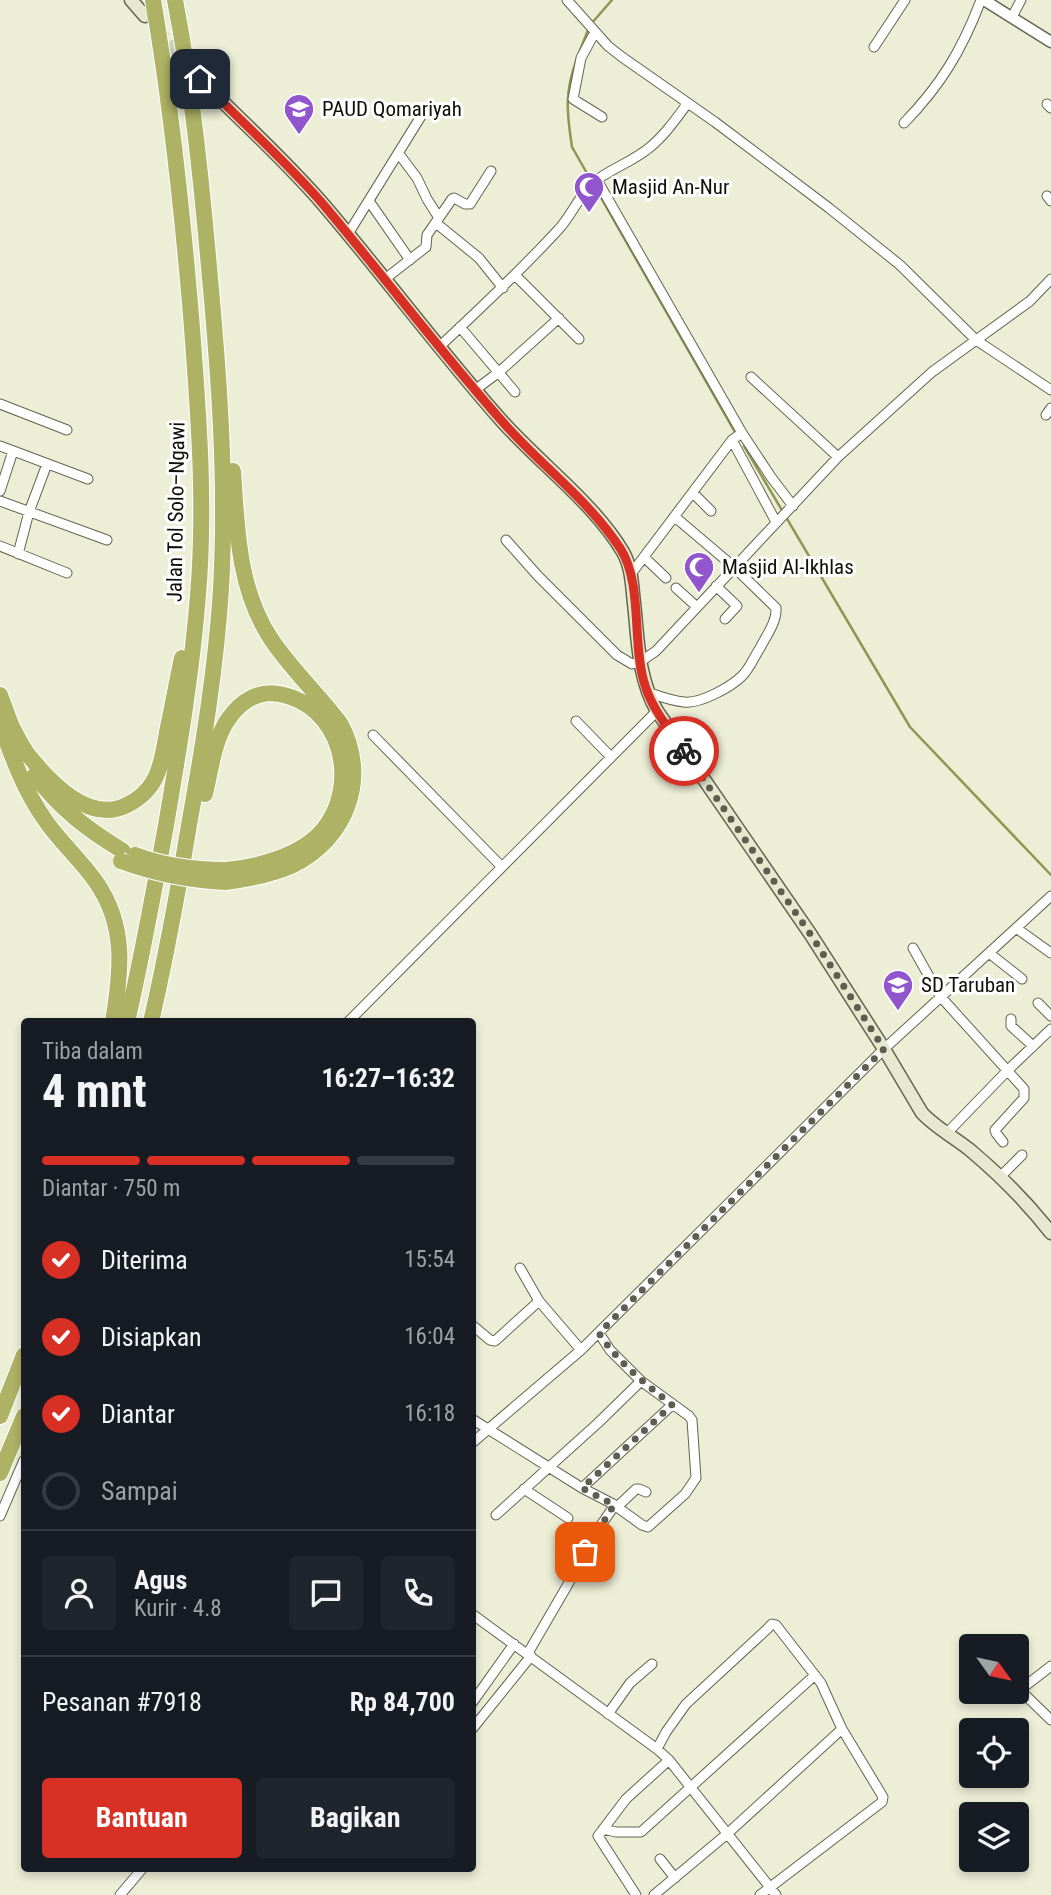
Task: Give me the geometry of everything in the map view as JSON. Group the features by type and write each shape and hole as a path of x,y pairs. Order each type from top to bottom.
{"highway":[{"name":"Jalan Tol Solo–Ngawi","path":"128,1018 145,947 178,758 198,594 201,501 197,387 185,246 166,75 153,0"},
{"name":"Jalan Tol Solo–Ngawi","path":"152,1018 167,953 213,670 223,506 222,434 216,344 200,168 175,0"},
{"path":"5,726 48,794 122,856 245,880 292,866 325,845 334,834 348,806 353,788 351,752 340,723 270,638 248,591 237,528 231,445 216,344"},
{"path":"5,726 50,780 90,807 103,810 121,808 138,800 148,790 162,757 184,645 201,501"},
{"path":"167,953 220,733 228,719 249,698 273,693 299,699 326,721 336,741 342,761 341,789 337,803 324,829 295,851 225,876"},
{"path":"0,695 15,766 30,796 46,822 96,883 114,920 120,966 114,1018"},
{"path":"0,1416 21,1363"},
{"path":"0,1473 21,1423"}],"main road":[{"path":"131,0 145,16"},
{"path":"200,79 296,174 503,423 590,511 621,549 631,574 640,662 647,692 657,711 811,935 884,1049 917,1107 929,1121 967,1147 1001,1176 1027,1202 1051,1233"}],"street":[{"path":"567,0 622,57 790,178 891,258 976,340 1051,390"},
{"path":"874,47 905,0"},
{"path":"904,124 944,77 982,0 1051,42"},
{"path":"1012,17 1020,0"},
{"path":"595,31 580,58 573,99 602,117"},
{"path":"439,347 503,288 568,219 584,192 596,181 652,145 687,104"},
{"path":"348,234 423,113"},
{"path":"399,154 417,178 438,221 479,258 503,288"},
{"path":"385,279 426,247 427,235 452,199 465,205 470,204 491,171"},
{"path":"596,181 783,514"},
{"path":"369,201 410,260"},
{"path":"515,275 579,339"},
{"path":"506,540 538,576 617,654 632,664 640,662 656,651 838,457 932,372 1030,301 1051,279"},
{"path":"475,390 559,318"},
{"path":"460,327 515,392"},
{"path":"751,377 838,457"},
{"path":"0,404 67,430"},
{"path":"631,574 737,436"},
{"path":"737,436 771,477 783,514"},
{"path":"0,446 88,479"},
{"path":"0,491 13,451"},
{"path":"18,554 29,512 47,464"},
{"path":"693,493 711,511"},
{"path":"0,501 107,540"},
{"path":"647,692 672,701 691,702 714,694 741,677 768,634 777,613 776,608 734,567 675,517"},
{"path":"0,547 68,573"},
{"path":"644,557 666,578"},
{"path":"716,586 737,606 725,619"},
{"path":"676,588 697,607"},
{"path":"352,1018 657,711"},
{"path":"576,721 611,757"},
{"path":"373,735 502,867"},
{"path":"476,1440 582,1350 884,1049 1051,896"},
{"path":"1016,928 1051,953"},
{"path":"913,948 940,996 1024,1089 1023,1099 996,1129 1003,1142"},
{"path":"989,953 1022,979"},
{"path":"1038,1003 1051,1016"},
{"path":"1011,1019 1011,1026 1033,1046"},
{"path":"946,1134 1051,1029"},
{"path":"1001,1176 1022,1155"},
{"path":"520,1268 539,1301 582,1350"},
{"path":"476,1328 495,1341 539,1301"},
{"path":"476,1422 582,1488 616,1506 642,1525 650,1527 685,1494 694,1481 696,1475 691,1419 641,1381 610,1350 599,1333"},
{"path":"496,1515 641,1381"},
{"path":"582,1488 672,1405"},
{"path":"0,1516 21,1467"},
{"path":"524,1489 568,1518"},
{"path":"476,1724 529,1655 594,1535 616,1506 634,1490 646,1492"},
{"path":"476,1617 657,1749 773,1891"},
{"path":"657,1749 686,1704 772,1625 776,1625 821,1684 842,1729 883,1797 882,1802 773,1891 760,1895"},
{"path":"476,1697 514,1644"},
{"path":"608,1714 630,1683 652,1664"},
{"path":"1051,1666 1020,1690 1051,1720"},
{"path":"603,1829 641,1832 815,1675"},
{"path":"654,1895 727,1834 842,1729"},
{"path":"636,1895 598,1836 626,1799 668,1760"},
{"path":"660,1859 675,1878"},
{"path":"120,1895 139,1872"}],"waterway":[{"path":"591,24 612,0"},
{"path":"579,53 588,30"},
{"path":"577,59 570,82 568,103 572,147 736,434"},
{"path":"744,446 910,727 1051,875"}],"tunnel":[{"path":"157,29 200,79"}],"way so far":[{"path":"585,1552 614,1505 582,1488 672,1405 619,1360 599,1333 884,1049 811,935 684,751"}],"place":[{"name":"PAUD Qomariyah","path":"299,136"},
{"name":"Masjid An-Nur","path":"589,214"},
{"name":"Masjid Al-Ikhlas","path":"699,594"},
{"name":"SD Taruban","path":"898,1012"}],"route":[{"path":"200,79 323,204 503,423 613,538 625,557 631,574 643,681 650,700 684,751"}]}
